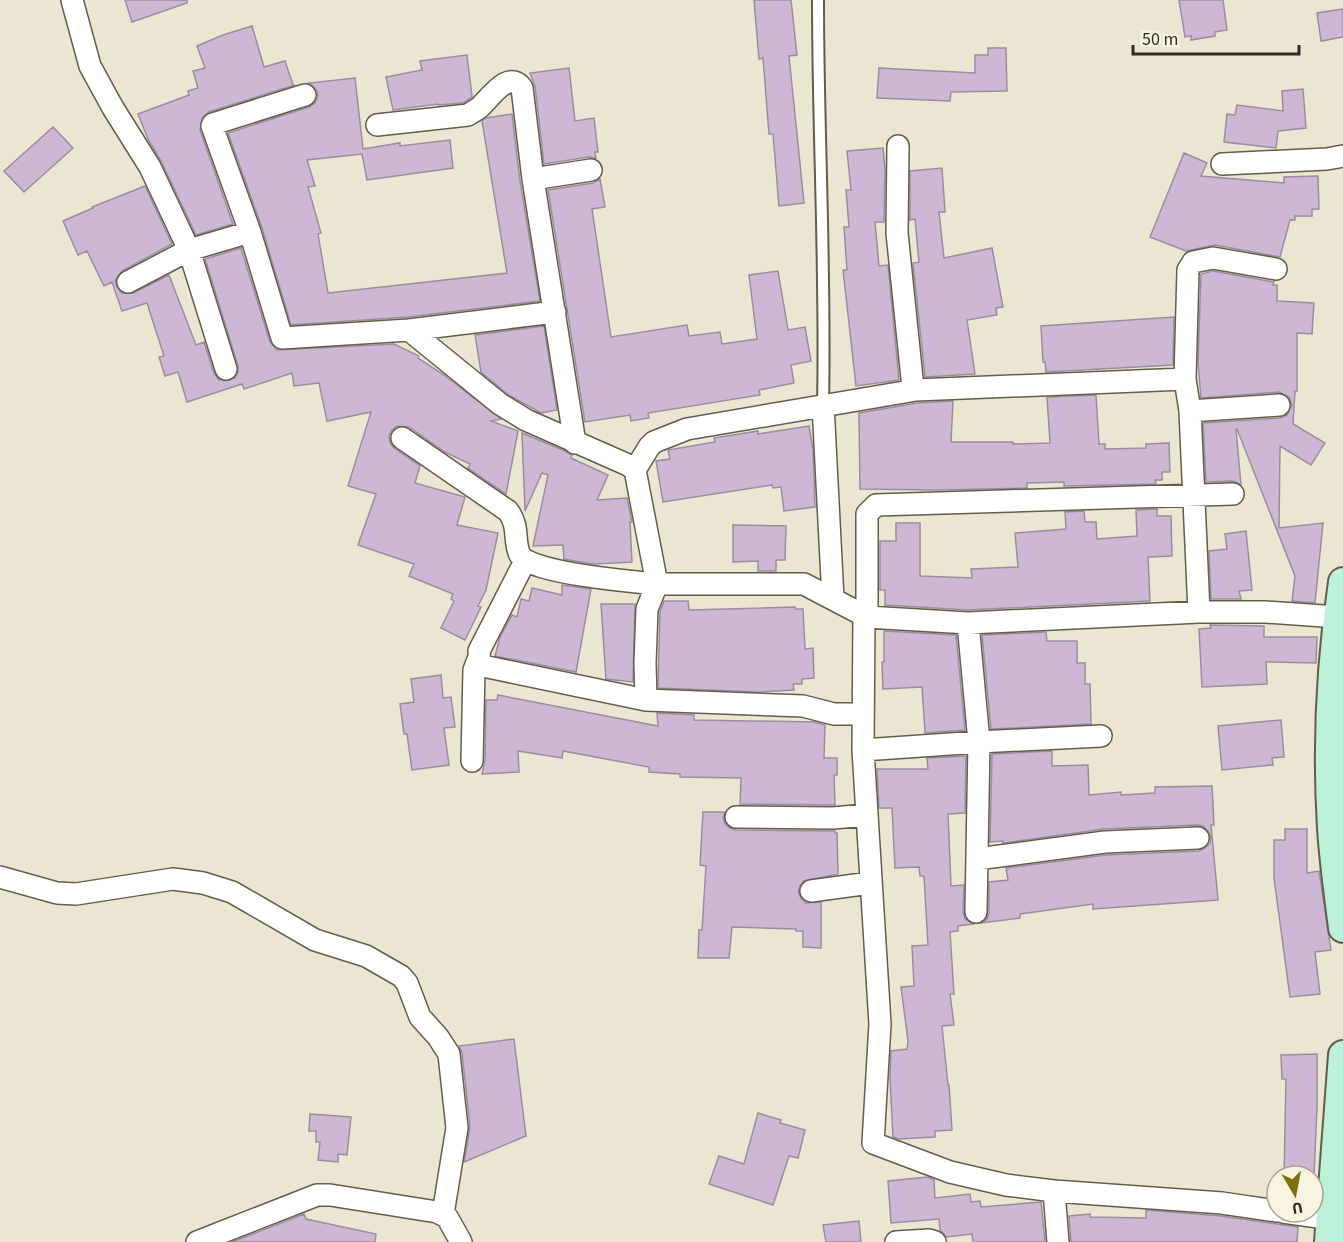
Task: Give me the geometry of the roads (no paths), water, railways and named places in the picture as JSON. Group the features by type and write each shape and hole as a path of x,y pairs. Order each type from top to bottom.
{"street":[{"path":"72,0 90,66 150,167 189,249 225,369"},
{"path":"378,125 468,115 479,108 501,85 515,82 519,84 524,93 533,179 575,443"},
{"path":"305,95 212,126 250,232 284,339 409,330 555,312"},
{"path":"898,146 898,242 913,388 916,390"},
{"path":"1222,164 1327,159 1343,156"},
{"path":"533,179 591,170"},
{"path":"128,282 189,249 250,232"},
{"path":"1199,612 1190,411 1185,379 1188,270 1193,262 1213,258 1276,269"},
{"path":"409,330 500,404 526,420 628,465 635,471 657,584 647,609 646,700"},
{"path":"635,471 648,447 686,421 837,403 916,390 1185,379"},
{"path":"837,403 854,611 863,750 868,883 880,1024 873,1143 950,1172 1006,1185 1054,1191 1222,1203 1265,1209"},
{"path":"1190,411 1279,405"},
{"path":"402,438 508,511 514,520 519,555 525,561 603,579 657,584 804,584 854,611 968,623 1199,612 1266,612 1338,617"},
{"path":"854,611 867,514 876,505 1233,494"},
{"path":"472,761 474,670 478,651 525,561"},
{"path":"1343,582 1338,617 1339,674 1331,802 1343,928"},
{"path":"968,623 979,742 976,912"},
{"path":"478,657 483,666 646,700 803,706 834,714 860,714"},
{"path":"863,750 1101,736"},
{"path":"735,817 833,818 865,815"},
{"path":"977,859 1105,842 1198,838"},
{"path":"0,877 57,893 76,894 173,879 232,891 315,940 366,956 400,976 407,983 420,1017 438,1037 449,1054 457,1128 443,1214"},
{"path":"811,891 868,883"},
{"path":"1314,1224 1330,1230 1343,1055"},
{"path":"1054,1191 1058,1242"},
{"path":"197,1242 317,1195 330,1195 443,1214 461,1242"},
{"path":"896,1242 935,1242"}],"lane":[{"path":"818,0 825,334 837,403"}]}
